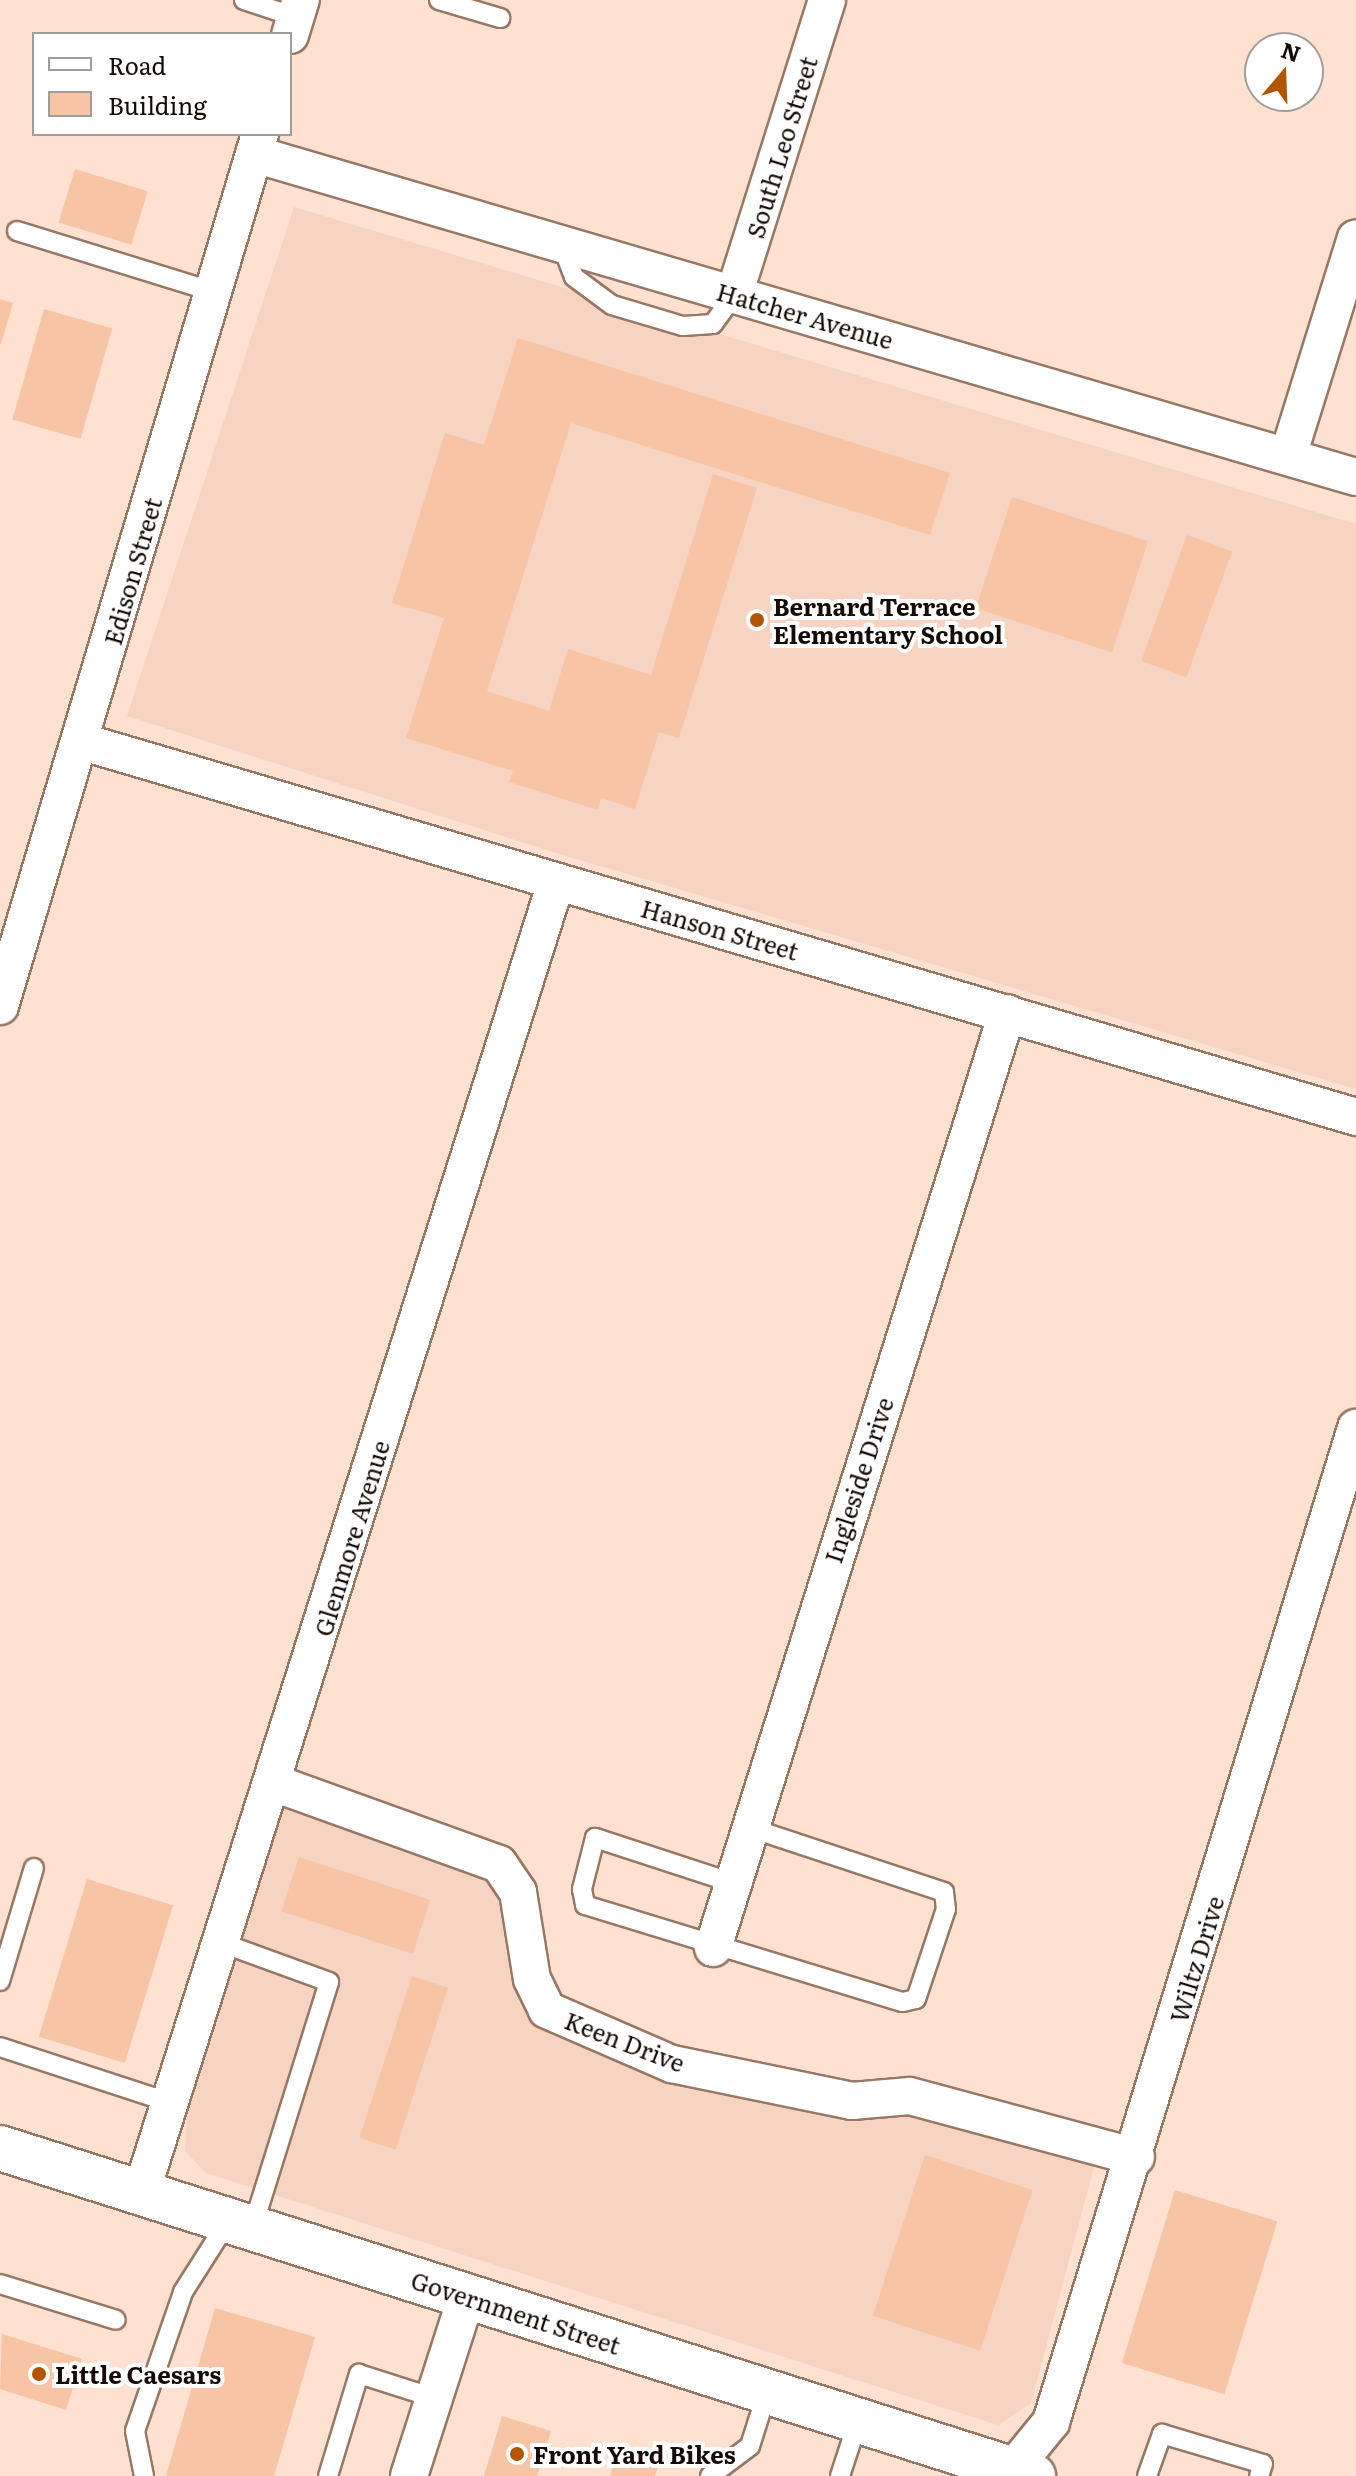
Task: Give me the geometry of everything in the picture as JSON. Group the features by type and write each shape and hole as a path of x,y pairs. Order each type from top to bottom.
{"main road":[{"name":"Government Street","path":"0,2148 467,2295 1017,2474"}],"street":[{"name":"South Leo Street","path":"734,295 827,0"},
{"name":"Hatcher Avenue","path":"257,144 561,243 1356,477"},
{"name":"Edison Street","path":"0,1006 83,742 211,291 257,144"},
{"path":"1288,456 1356,238"},
{"name":"Hanson Street","path":"83,742 1356,1117"},
{"name":"Glenmore Avenue","path":"141,2193 274,1783 556,882"},
{"name":"Ingleside Drive","path":"713,1948 730,1882 1007,1013"},
{"name":"Wiltz Drive","path":"1017,2474 1051,2422 1136,2157 1356,1428"},
{"name":"Keen Drive","path":"274,1783 499,1864 518,1892 532,1979 547,2010 672,2064 852,2101 910,2096 1136,2157"},
{"path":"409,2476 467,2295"}],"lane":[{"path":"244,0 295,17"},
{"path":"439,0 500,18"},
{"path":"17,231 211,291"},
{"path":"730,1882 595,1838 582,1889 585,1905 713,1948 903,2002 916,1999 946,1909 944,1892 748,1827"},
{"path":"0,1981 34,1868"},
{"path":"144,2476 135,2431 183,2292 240,2225 329,1982 222,1943"},
{"path":"0,2047 171,2103"},
{"path":"0,2284 116,2320"},
{"path":"328,2476 359,2374 434,2398"},
{"path":"710,2476 750,2446 767,2392"},
{"path":"840,2476 858,2421"},
{"path":"1147,2476 1162,2434 1263,2464 1259,2476"}],"shaded area":[{"name":"Bernard Terrace Elementary School","path":"294,207 1356,524 1356,1089 556,853 127,716"},
{"path":"274,1783 499,1864 532,1979 672,2064 1099,2148 1031,2403 998,2425 206,2173 185,2151 192,2036"}],"building":[{"path":"75,169 148,191 131,245 59,223"},
{"path":"0,299 13,303 1,344 0,344"},
{"path":"44,309 112,329 81,439 12,420"},
{"path":"518,338 950,473 930,535 571,423 487,691 549,711 568,649 651,675 713,474 757,488 679,738 659,732 635,809 601,798 598,810 509,782 513,771 406,738 444,618 392,603 445,433 484,445"},
{"path":"1012,497 1148,541 1112,652 976,608"},
{"path":"1187,535 1232,551 1186,677 1141,661"},
{"path":"299,1857 430,1900 413,1954 281,1911"},
{"path":"87,1879 173,1905 125,2063 39,2037"},
{"path":"412,1976 448,1988 396,2149 359,2138"},
{"path":"925,2155 1032,2190 980,2351 873,2316"},
{"path":"1175,2190 1277,2221 1224,2394 1122,2363"},
{"path":"215,2308 315,2337 274,2476 166,2476"},
{"name":"Little Caesars","path":"2,2334 82,2359 66,2410 0,2389"},
{"name":"Front Yard Bikes","path":"502,2416 551,2431 537,2476 484,2476"},
{"path":"619,2448 660,2461 655,2476 610,2476"}],"place":[{"name":"Bernard Terrace Elementary School","path":"757,620"},
{"name":"Little Caesars","path":"39,2374"},
{"name":"Front Yard Bikes","path":"517,2454"}]}
